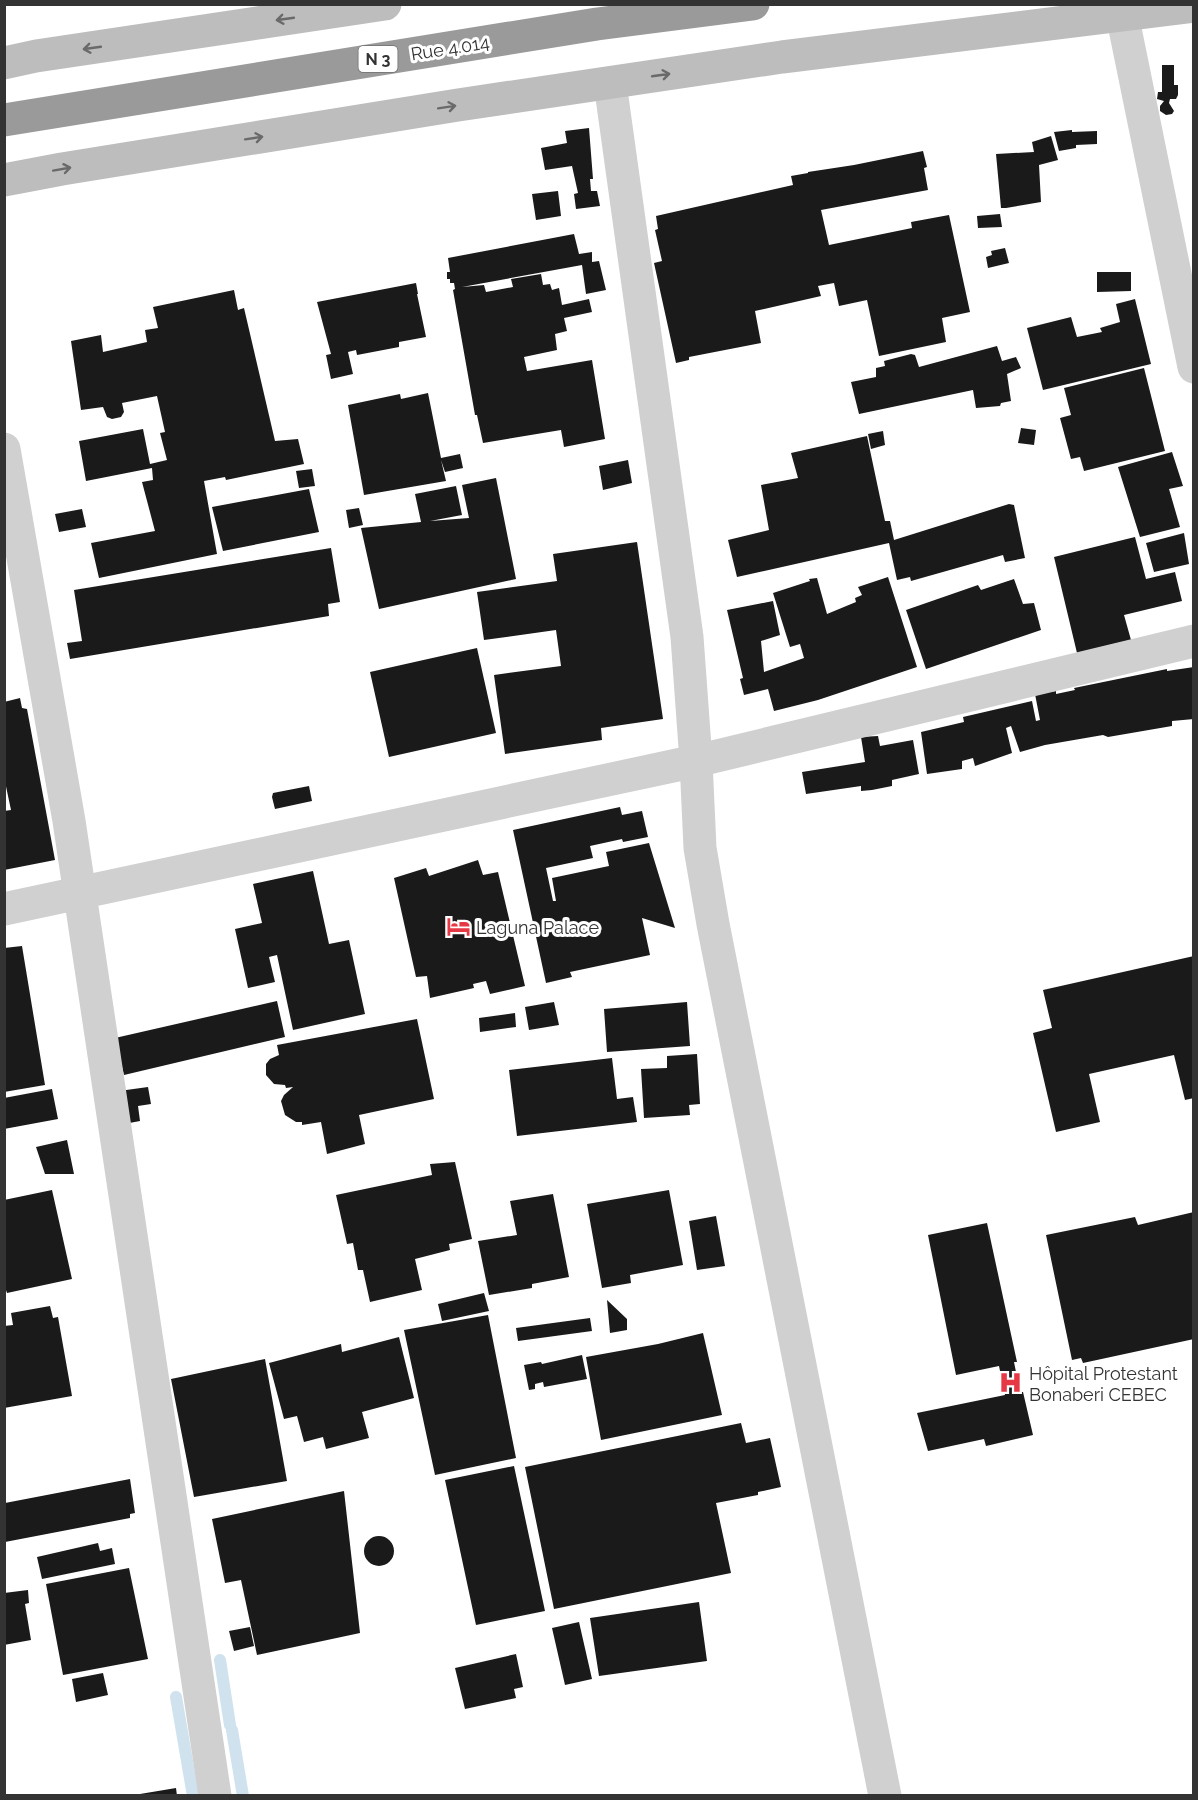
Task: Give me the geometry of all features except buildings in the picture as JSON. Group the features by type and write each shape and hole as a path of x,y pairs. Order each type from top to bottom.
{"highway":[{"name":"Rue 4.014","path":"4,120 597,24 753,4"}],"main road":[{"path":"4,63 36,56 385,4"},
{"path":"4,180 458,105 782,57 1194,6"}],"street":[{"path":"1122,14 1194,367"},
{"path":"610,83 687,637 700,848 885,1796"},
{"path":"4,449 80,892 215,1796"},
{"path":"4,909 696,761 1194,641"}],"waterway":[{"path":"220,1660 230,1725"},
{"path":"176,1697 193,1796"},
{"path":"232,1730 243,1796"}],"place":[{"name":"Laguna Palace","path":"458,927"},
{"name":"Hôpital Protestant Bonaberi CEBEC","path":"1011,1383"}]}
